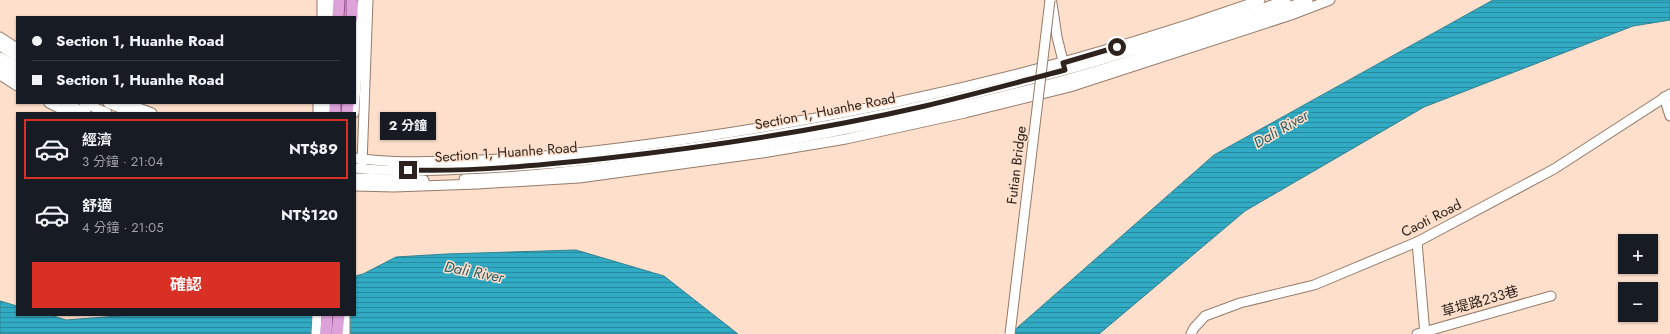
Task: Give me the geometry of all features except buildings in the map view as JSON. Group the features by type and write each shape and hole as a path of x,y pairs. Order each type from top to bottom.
{"main road":[{"path":"338,16 339,0"},
{"path":"352,0 352,16"},
{"path":"326,334 327,316"},
{"path":"338,316 338,334"}],"street":[{"path":"322,0 322,16"},
{"path":"329,16 330,0"},
{"path":"356,85 362,0"},
{"path":"358,182 368,0"},
{"path":"1051,0 1051,7 1066,75"},
{"name":"Futian Bridge","path":"1010,334 1051,0"},
{"name":"Section 1, Huanhe Road","path":"1066,75 1134,42 1260,0"},
{"name":"Section 1, Huanhe Road","path":"358,182 469,179 609,167 761,145 863,127 1005,95 1166,40 1241,17 1286,0"},
{"name":"Section 1, Huanhe Road","path":"359,163 478,160 577,153 699,138 833,116 913,100 1066,75 1169,49 1308,0"},
{"name":"Section 1, Huanhe Road","path":"1066,75 1291,14 1330,0"},
{"path":"0,37 16,47"},
{"path":"0,46 16,56"},
{"path":"0,57 16,66"},
{"path":"0,66 16,75"},
{"path":"0,75 16,85"},
{"path":"1667,96 1670,116"},
{"name":"Caoti Road","path":"1191,334 1194,328 1205,316 1240,303 1314,285 1416,242 1554,169 1667,96"},
{"path":"51,104 67,112"},
{"path":"68,104 84,112"},
{"path":"86,104 105,112"},
{"path":"110,104 130,112"},
{"path":"128,104 149,112"},
{"path":"1416,242 1422,333"},
{"name":"草堤路233巷","path":"1422,333 1551,296"},
{"path":"316,334 317,316"},
{"path":"345,334 346,316"}],"water":[{"name":"Dali River","path":"1493,0 1670,0 1670,20 1633,26 1424,107 1245,211 1099,334 1010,334 1214,155"},
{"name":"Dali River","path":"576,250 664,276 738,334 0,334 0,301 16,306 16,316 53,316 66,320 118,316 356,316 356,276 363,274 396,257"}],"route":[{"path":"408,170 423,171 489,168 575,162 676,150 838,124 925,106 1065,70 1063,63 1117,47"}]}
